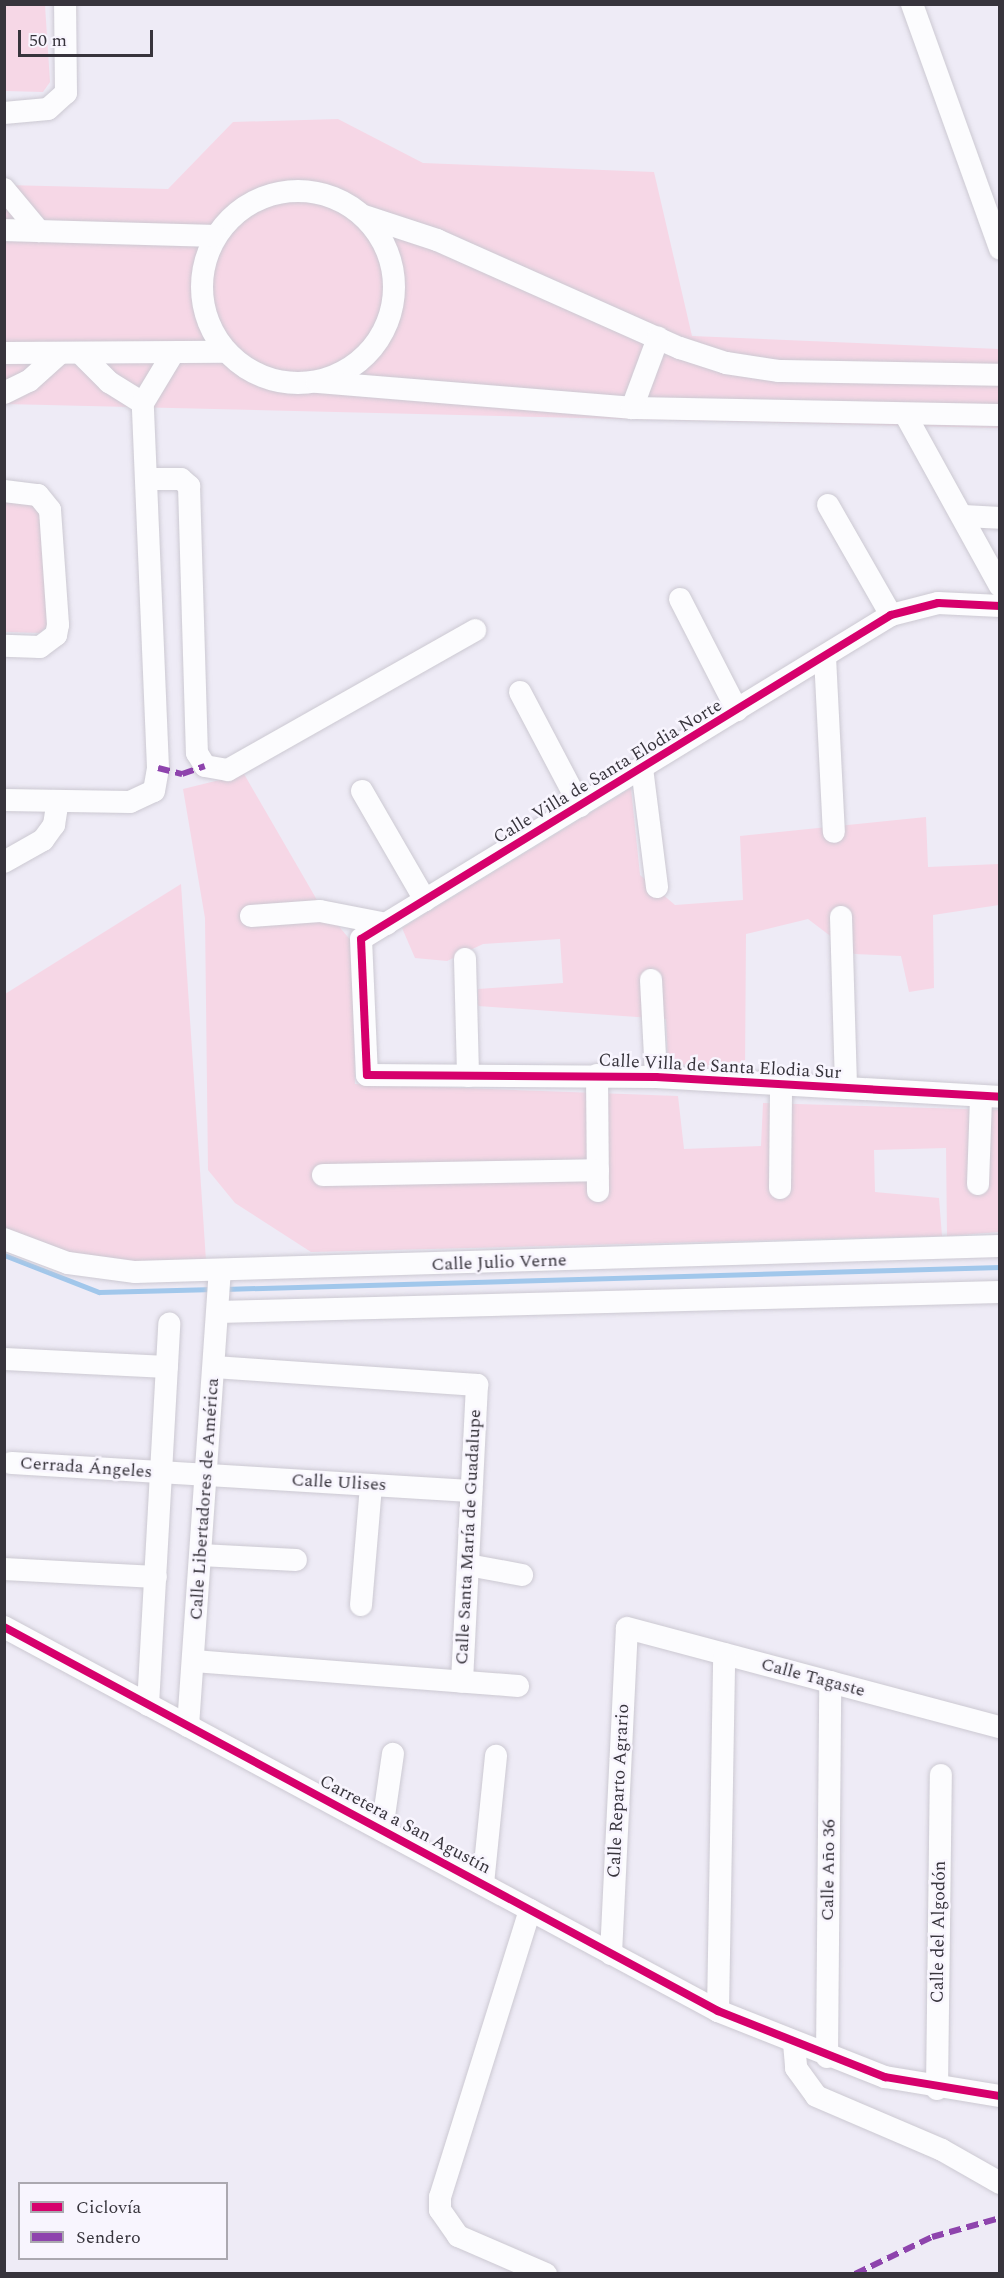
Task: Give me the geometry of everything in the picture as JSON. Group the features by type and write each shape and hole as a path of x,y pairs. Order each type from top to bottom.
{"street":[{"path":"4,113 48,109 66,93 65,4"},
{"path":"912,4 999,249"},
{"path":"4,189 39,231"},
{"path":"999,375 779,371 726,363 658,338 508,269 364,216 339,199 310,191 279,192 244,207 215,236 204,265 202,305 209,330 225,352 256,375 286,383 317,382 632,408 999,415"},
{"path":"317,382 345,371 369,353 386,328 394,299 393,268 383,240 364,216"},
{"path":"4,230 215,236"},
{"path":"632,408 658,338"},
{"path":"4,353 172,355 225,352"},
{"path":"4,393 29,381 70,354"},
{"path":"70,354 143,403"},
{"path":"4,800 130,802 145,798 157,780 148,479 143,403 172,355"},
{"path":"905,414 964,516 999,586"},
{"path":"148,479 181,479 189,486 197,753 205,766 228,770 475,630"},
{"path":"4,491 38,495 50,510 58,625 49,643 40,647 4,646"},
{"path":"828,505 891,615"},
{"path":"964,516 999,518"},
{"path":"680,599 737,710"},
{"name":"Calle Villa de Santa Elodia Norte","path":"366,1075 362,939 891,615 938,603 999,606"},
{"path":"825,657 834,832"},
{"path":"520,692 580,806"},
{"path":"642,768 657,887"},
{"path":"362,791 425,900"},
{"path":"4,862 43,840 54,825 58,801"},
{"path":"251,916 320,910 387,924"},
{"path":"841,917 846,1088"},
{"path":"465,959 468,1076"},
{"path":"651,980 656,1077"},
{"name":"Calle Villa de Santa Elodia Sur","path":"366,1075 656,1077 990,1097"},
{"path":"323,1174 598,1180 597,1076"},
{"path":"780,1188 782,1085"},
{"path":"978,1184 990,1097"},
{"name":"Calle Julio Verne","path":"4,1239 68,1263 219,1291 999,1246"},
{"path":"219,1291 999,1292"},
{"name":"Calle Libertadores de América","path":"188,1726 219,1291"},
{"path":"148,1705 170,1323"},
{"path":"5,1359 167,1367"},
{"name":"Calle Santa María de Guadalupe","path":"194,1661 462,1682 477,1385 214,1367"},
{"name":"Cerrada Ángeles","path":"11,1463 207,1475"},
{"name":"Calle Ulises","path":"207,1475 471,1491"},
{"path":"361,1605 371,1485"},
{"path":"201,1555 296,1560"},
{"path":"468,1565 522,1575"},
{"path":"4,1569 156,1577"},
{"name":"Carretera a San Agustín","path":"4,1627 718,2011 827,2057 937,2089 999,2096"},
{"name":"Calle Tagaste","path":"627,1628 999,1727"},
{"name":"Calle Reparto Agrario","path":"611,1954 627,1628"},
{"path":"718,2011 724,1654"},
{"path":"462,1682 518,1686"},
{"name":"Calle Año 36","path":"827,2057 830,1682"},
{"path":"382,1830 393,1754"},
{"path":"483,1884 496,1756"},
{"name":"Calle del Algodón","path":"937,2089 941,1775"},
{"path":"530,1910 440,2197 440,2210 458,2236 546,2274"},
{"path":"794,2043 796,2068 816,2096 942,2150 999,2183"}],"shaded area":[{"path":"5,4 45,5 50,82 43,92 5,91"},
{"path":"338,119 423,163 654,172 692,336 999,349 999,428 5,404 5,185 168,189 233,122"},
{"path":"27,498 44,511 48,625 40,633 5,632 4,499"},
{"path":"244,774 317,900 352,942 355,1084 678,1096 684,1149 761,1146 763,1103 999,1110 999,1232 947,1236 946,1148 874,1150 875,1192 939,1198 942,1236 311,1252 235,1203 208,1170 205,918 183,789"},
{"path":"631,788 640,875 675,905 743,900 740,836 926,817 928,867 999,864 999,905 933,915 934,988 909,992 901,956 854,954 808,919 746,934 745,1071 668,1063 666,1019 478,1006 478,989 563,983 560,939 483,944 447,961 415,958 402,928"},
{"path":"181,884 206,1261 114,1263 54,1249 5,1230 5,994"}],"waterway":[{"path":"4,1255 99,1292 215,1289"},
{"path":"224,1289 1000,1267"}],"marked path":[{"path":"158,768 182,774 205,766"},
{"path":"855,2274 932,2237 1000,2218"}],"cycle path":[{"path":"1000,606 938,603 891,615 361,939 367,1075 656,1077 1000,1097"},
{"path":"4,1627 718,2011 885,2077 1000,2096"}]}
